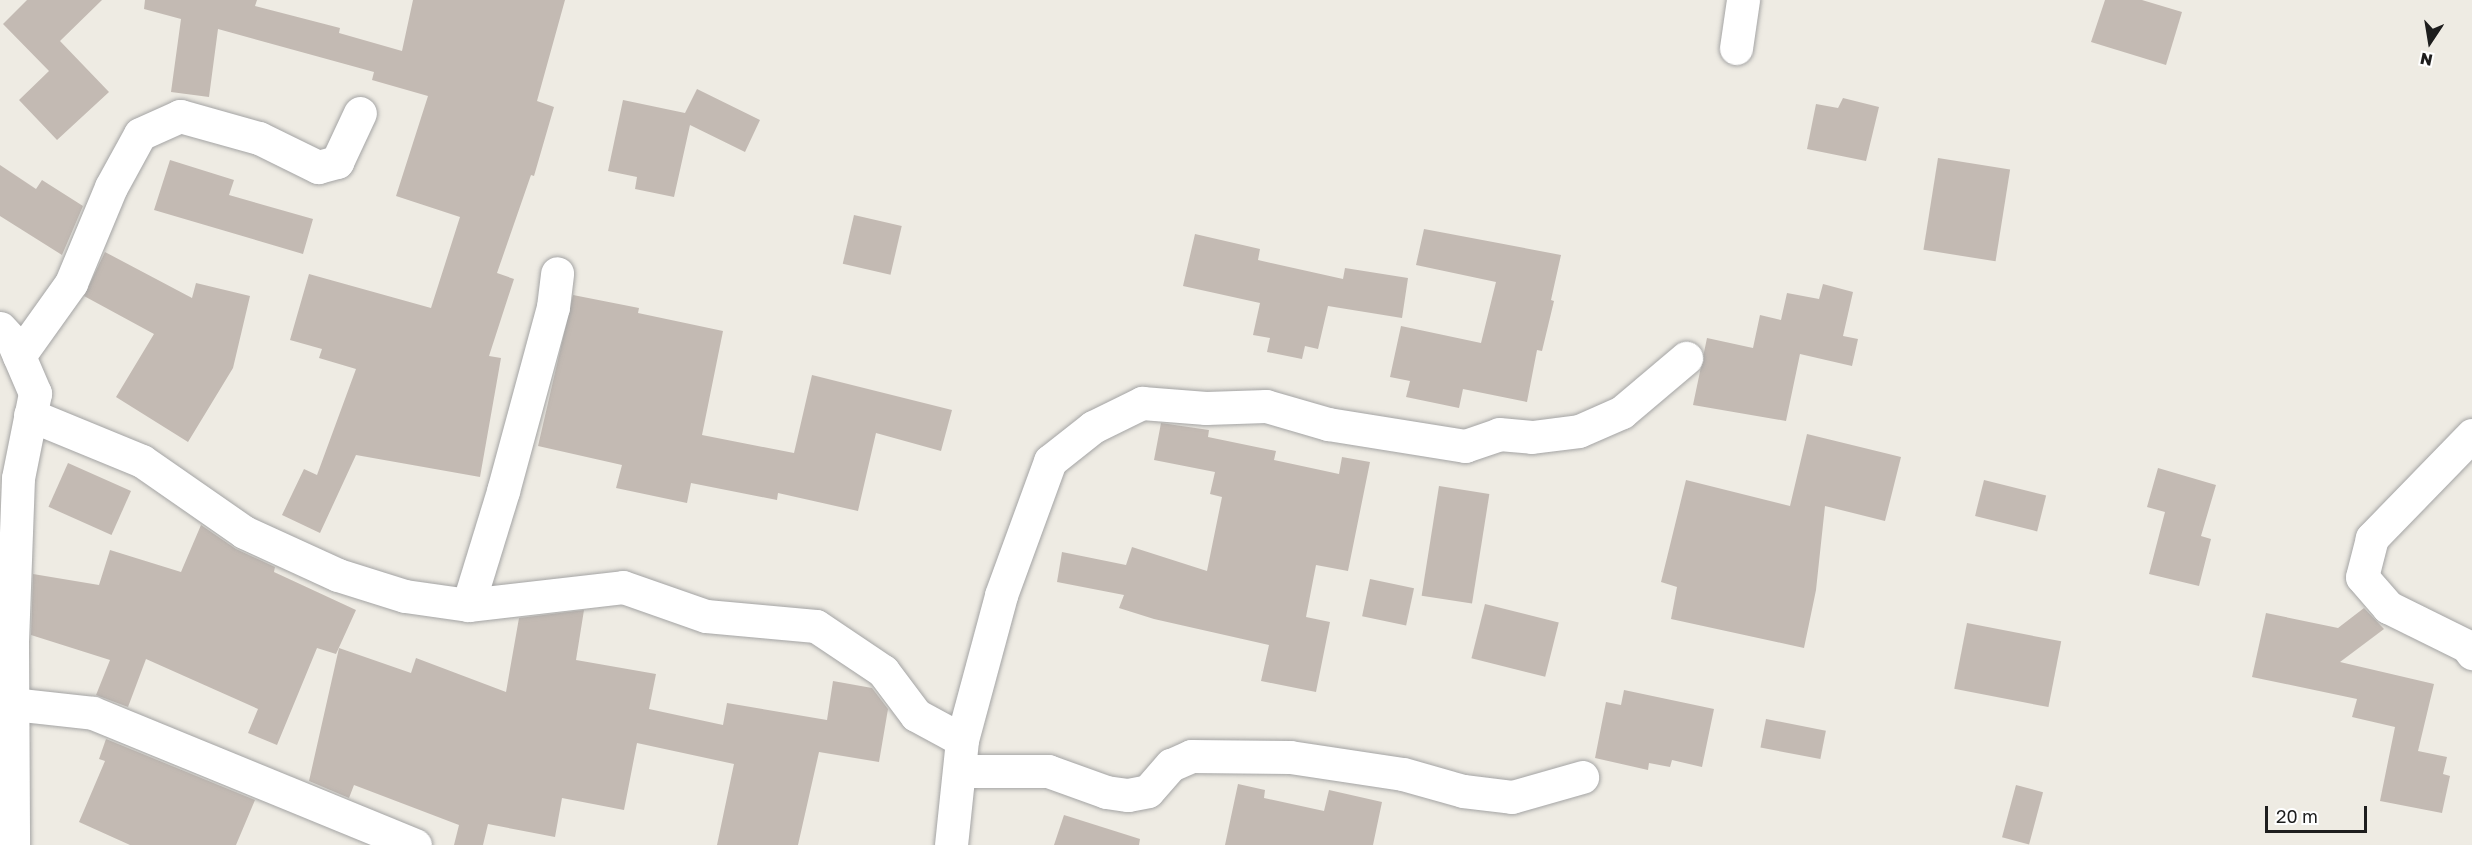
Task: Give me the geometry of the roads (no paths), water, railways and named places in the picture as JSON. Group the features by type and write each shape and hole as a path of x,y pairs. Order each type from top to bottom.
{"street":[{"path":"1736,48 1743,0"},
{"path":"19,356 71,283 111,187 140,134 180,116 259,138 318,167 337,162 360,113"},
{"path":"468,605 506,479 553,307 557,273"},
{"path":"0,328 13,342 35,393 30,415 9,476 13,845"},
{"path":"951,845 961,756 1001,595 1050,461 1093,427 1142,404 1206,408 1266,406 1328,424 1465,446 1499,434 1532,436 1579,431 1622,412 1686,358"},
{"path":"30,415 142,461 244,532 338,575 405,596 468,605 623,586 706,616 816,626 883,671 916,715 961,756 1048,771 1106,792 1128,795 1148,791 1171,765 1191,756 1290,757 1403,774 1463,791 1512,797 1582,777"},
{"path":"2472,435 2372,538 2362,578 2388,608 2467,646 2472,653"},
{"path":"12,704 93,713 415,845"}]}
